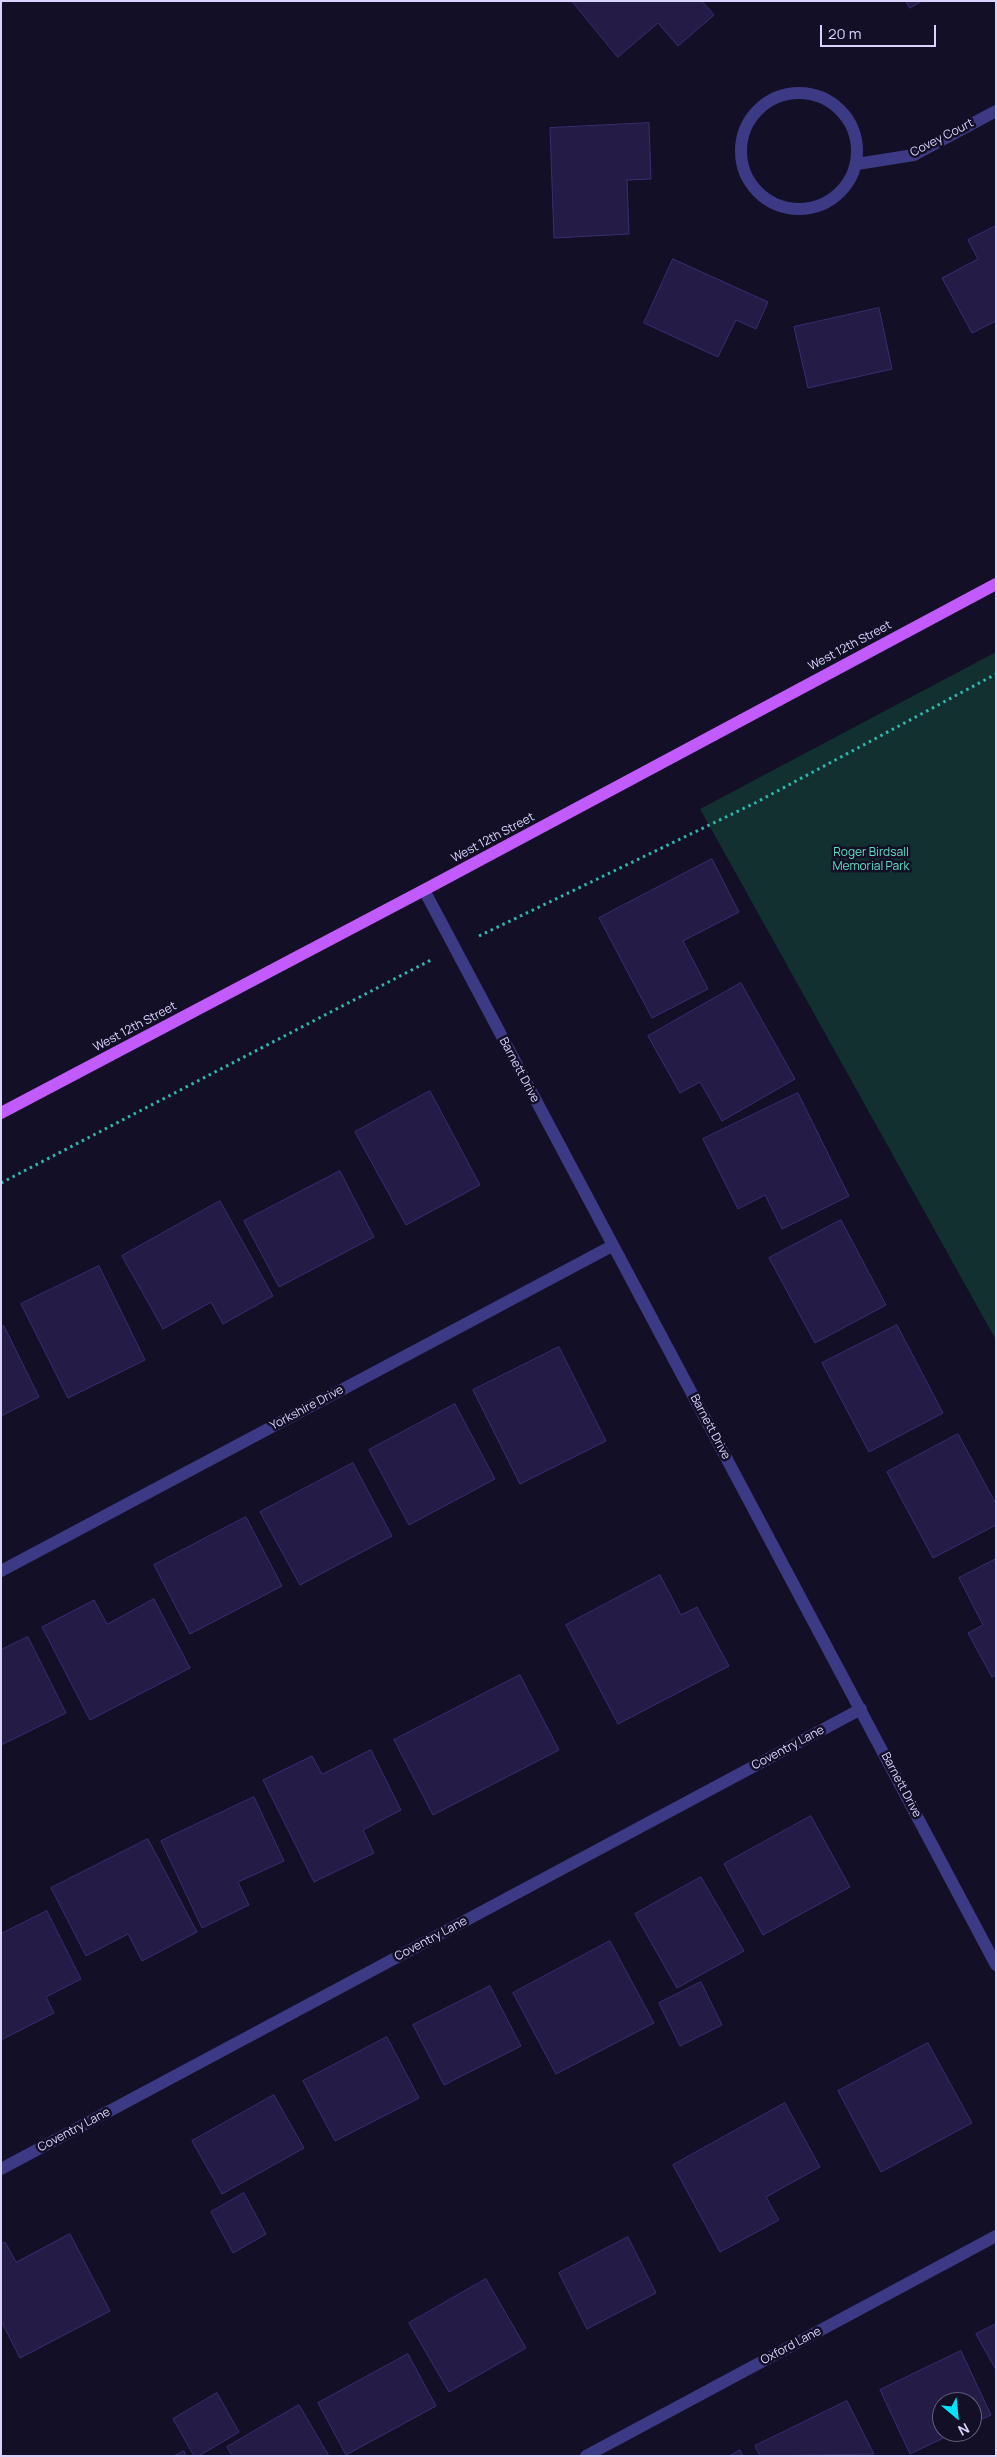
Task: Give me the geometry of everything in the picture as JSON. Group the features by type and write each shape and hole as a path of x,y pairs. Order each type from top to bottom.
{"main road":[{"name":"West 12th Street","path":"1,1113 424,890 996,584"}],"street":[{"path":"791,93 819,95 842,111 856,135 857,164 844,189 821,205 793,209 767,200 748,180 740,152 747,125 765,104 791,93"},
{"name":"Covey Court","path":"857,164 914,155 996,111"},
{"name":"Barnett Drive","path":"424,890 996,1965"},
{"name":"Yorkshire Drive","path":"1,1571 612,1246"},
{"name":"Coventry Lane","path":"1,2169 861,1709"},
{"name":"Oxford Lane","path":"586,2456 996,2236"}],"path":[{"path":"1,1183 455,948 755,803 996,674"}],"green space":[{"name":"Roger Birdsall Memorial Park","path":"996,652 996,1340 700,809"}],"building":[{"path":"572,1 702,1 714,15 678,46 658,23 618,57"},
{"path":"906,1 922,1 910,8"},
{"path":"649,123 651,179 627,180 629,234 554,238 550,128"},
{"path":"996,226 996,321 972,333 942,278 978,259 968,240"},
{"path":"673,259 768,302 756,329 736,320 718,357 644,323"},
{"path":"879,308 892,369 808,388 794,327"},
{"path":"712,859 739,912 683,941 708,989 652,1018 599,918"},
{"path":"741,983 795,1079 722,1121 700,1082 680,1093 648,1036"},
{"path":"430,1091 480,1185 406,1225 355,1132"},
{"path":"798,1093 849,1196 782,1229 765,1195 738,1209 703,1139"},
{"path":"340,1171 374,1237 279,1287 244,1221"},
{"path":"220,1201 273,1296 223,1324 211,1302 163,1329 122,1256"},
{"path":"841,1220 886,1305 815,1343 769,1258"},
{"path":"99,1266 145,1360 68,1398 21,1304"},
{"path":"897,1325 943,1413 869,1452 822,1363"},
{"path":"4,1326 39,1397 1,1416 1,1327"},
{"path":"559,1347 606,1441 520,1484 473,1390"},
{"path":"455,1404 495,1479 409,1525 369,1450"},
{"path":"958,1434 996,1504 996,1525 933,1558 887,1472"},
{"path":"353,1463 392,1536 300,1585 260,1512"},
{"path":"246,1517 282,1586 190,1634 154,1565"},
{"path":"996,1559 996,1675 992,1677 968,1633 983,1625 959,1578"},
{"path":"660,1575 681,1615 697,1607 729,1666 618,1724 566,1625"},
{"path":"154,1599 190,1668 90,1720 42,1627 94,1600 107,1624"},
{"path":"28,1637 66,1713 1,1745 1,1650"},
{"path":"520,1675 559,1750 433,1815 394,1740"},
{"path":"371,1750 401,1810 363,1830 374,1853 314,1882 263,1780 312,1756 322,1774"},
{"path":"254,1797 284,1861 238,1882 249,1905 202,1928 161,1841"},
{"path":"811,1816 850,1887 763,1935 724,1864"},
{"path":"148,1839 197,1932 142,1961 128,1934 86,1956 51,1888"},
{"path":"701,1877 744,1951 677,1988 635,1914"},
{"path":"47,1911 81,1979 46,1997 54,2013 1,2040 1,1934"},
{"path":"610,1941 654,2023 556,2074 513,1993"},
{"path":"701,1982 722,2025 680,2046 659,2003"},
{"path":"490,1986 521,2046 444,2085 413,2025"},
{"path":"387,2037 419,2098 335,2141 303,2081"},
{"path":"928,2043 972,2123 881,2172 838,2091"},
{"path":"274,2095 304,2148 222,2194 192,2141"},
{"path":"785,2103 820,2167 766,2197 779,2220 720,2252 673,2165"},
{"path":"244,2193 266,2234 233,2253 211,2212"},
{"path":"70,2234 110,2311 20,2358 1,2321 1,2244 5,2242 16,2262"},
{"path":"628,2237 656,2293 587,2329 559,2273"},
{"path":"486,2279 526,2348 449,2392 409,2323"},
{"path":"996,2324 996,2370 976,2334"},
{"path":"961,2351 980,2392 932,2392 932,2442 935,2442 910,2454 880,2390"},
{"path":"408,2354 436,2406 346,2455 318,2403"},
{"path":"217,2393 239,2432 199,2456 194,2456 173,2419"},
{"path":"982,2396 991,2415 982,2419"},
{"path":"847,2401 874,2454 760,2456 755,2446"},
{"path":"299,2405 329,2456 232,2456 227,2447"},
{"path":"740,2450 743,2456 730,2456"},
{"path":"184,2451 186,2456 174,2456"}]}
